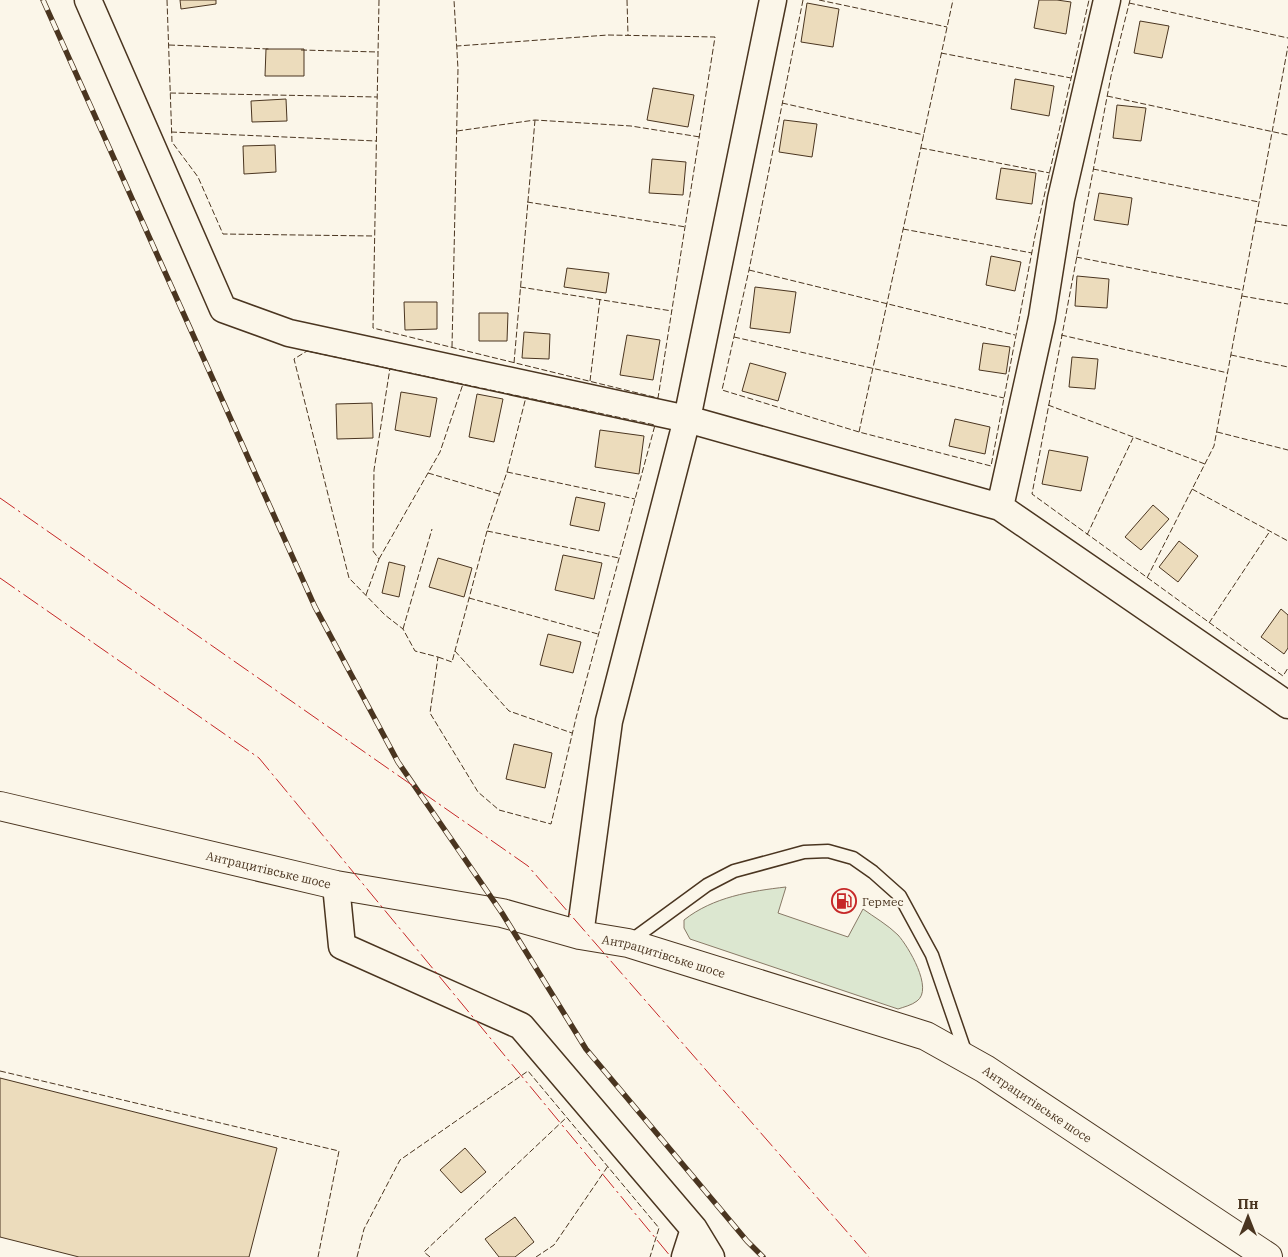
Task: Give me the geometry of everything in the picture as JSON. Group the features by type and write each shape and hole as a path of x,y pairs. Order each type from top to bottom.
{"main road":[{"name":"Антрацитівське шосе","path":"0,806 336,885 502,913 580,935 628,943 926,1036 993,1074 1268,1257"}],"street":[{"path":"88,0 223,309 289,333 687,419 1000,507 1288,705"},
{"path":"580,935 610,721 687,419 773,0"},
{"path":"1000,507 1042,318 1061,199 1107,0"},
{"path":"336,885 342,946 521,1026 694,1229 711,1257"},
{"path":"685,1257 694,1229"}],"lane":[{"path":"628,943 707,885 734,871 804,852 828,851 854,858 900,896 932,955 968,1059"}],"green space":[{"path":"786,887 778,913 848,937 863,909 894,931 908,948 918,968 923,987 917,1001 898,1009 690,939 684,928 684,920 707,906 733,896"}],"building":[{"path":"180,0 216,0 216,4 181,9"},
{"path":"1039,0 1071,2 1066,34 1034,28"},
{"path":"807,3 839,9 833,47 801,42"},
{"path":"1140,21 1169,26 1162,58 1134,53"},
{"path":"266,49 304,49 304,76 265,76"},
{"path":"1015,79 1054,86 1049,116 1011,109"},
{"path":"653,88 694,95 688,127 647,120"},
{"path":"286,99 287,121 252,122 251,101"},
{"path":"1117,105 1146,108 1141,141 1113,138"},
{"path":"784,120 817,124 812,157 779,152"},
{"path":"275,145 276,172 244,174 243,146"},
{"path":"652,159 686,162 683,195 649,193"},
{"path":"1001,168 1036,173 1032,204 996,199"},
{"path":"1099,193 1132,198 1128,225 1094,220"},
{"path":"991,256 1021,262 1015,291 986,285"},
{"path":"567,268 609,273 606,293 564,287"},
{"path":"1077,276 1109,279 1107,308 1075,306"},
{"path":"755,287 796,292 790,333 750,328"},
{"path":"404,302 437,302 437,329 405,330"},
{"path":"479,313 508,313 507,341 479,341"},
{"path":"524,332 550,334 549,359 522,358"},
{"path":"627,335 660,340 653,380 620,375"},
{"path":"983,343 1010,347 1006,374 979,370"},
{"path":"1072,357 1098,359 1095,389 1069,387"},
{"path":"750,363 786,373 778,401 742,391"},
{"path":"401,392 437,398 430,437 395,430"},
{"path":"477,394 503,399 494,442 469,437"},
{"path":"372,403 373,438 337,439 336,404"},
{"path":"955,419 990,427 985,454 949,446"},
{"path":"600,430 644,436 639,474 595,467"},
{"path":"1049,450 1088,457 1081,491 1042,484"},
{"path":"576,497 605,503 599,531 570,525"},
{"path":"1153,505 1169,519 1141,550 1125,537"},
{"path":"1179,541 1198,556 1178,582 1159,567"},
{"path":"563,555 602,563 594,599 555,590"},
{"path":"438,558 472,568 464,597 429,587"},
{"path":"389,562 405,566 399,597 382,593"},
{"path":"1281,609 1288,615 1288,648 1284,654 1261,637"},
{"path":"548,634 581,642 573,673 540,665"},
{"path":"514,744 552,753 545,788 506,779"},
{"path":"0,1078 277,1148 249,1257 79,1257 0,1237"},
{"path":"465,1148 486,1172 461,1193 440,1170"},
{"path":"515,1217 534,1242 515,1257 499,1257 485,1239"}],"railway":[{"path":"43,0 315,607 398,762 502,913 586,1049 747,1241 763,1257"}],"fence":[{"path":"167,0 172,142 198,177 223,234 374,236"},
{"path":"379,0 373,328 658,398 715,37 608,35 457,46"},
{"path":"452,347 458,69 454,0"},
{"path":"627,0 628,35"},
{"path":"803,0 749,270 722,390 859,432 991,466 1035,236 1089,0"},
{"path":"819,0 947,27"},
{"path":"859,432 953,0"},
{"path":"1130,0 1111,76 1032,494 1283,676 1288,668"},
{"path":"1129,3 1288,38"},
{"path":"169,45 269,49"},
{"path":"1147,578 1214,446 1288,46"},
{"path":"301,50 378,52"},
{"path":"941,53 1071,78"},
{"path":"170,93 377,97"},
{"path":"1107,96 1288,135"},
{"path":"782,103 924,135"},
{"path":"457,131 535,120 631,126 700,137"},
{"path":"514,363 535,120"},
{"path":"171,132 376,141"},
{"path":"921,148 1050,173"},
{"path":"1093,169 1259,202"},
{"path":"527,202 686,227"},
{"path":"1256,221 1288,226"},
{"path":"903,229 1032,253"},
{"path":"1076,257 1243,290"},
{"path":"749,270 1015,335"},
{"path":"520,287 672,311"},
{"path":"1242,296 1288,304"},
{"path":"590,381 600,299"},
{"path":"1061,335 1228,373"},
{"path":"734,337 1004,398"},
{"path":"307,351 655,425 576,718 551,824 499,810 478,792 430,713 438,657 415,651 403,629 385,615 349,578 294,359 307,351"},
{"path":"1231,355 1288,367"},
{"path":"366,595 379,559 373,551 374,470 390,368"},
{"path":"379,559 440,452 463,384"},
{"path":"438,657 452,662 487,531 507,472 526,397"},
{"path":"1048,405 1205,464"},
{"path":"1217,432 1288,450"},
{"path":"1087,535 1133,438"},
{"path":"507,472 635,499"},
{"path":"428,473 499,494"},
{"path":"1192,489 1288,541"},
{"path":"403,629 432,529"},
{"path":"487,531 619,558"},
{"path":"1209,623 1270,531"},
{"path":"469,598 598,634"},
{"path":"455,651 509,711 572,733"},
{"path":"0,1071 339,1151 318,1257"},
{"path":"357,1257 364,1229 400,1160 528,1071 659,1228 650,1257"},
{"path":"430,1257 424,1252 567,1117"},
{"path":"536,1257 554,1245 608,1166"}],"power":[{"path":"0,498 528,866 869,1257"},
{"path":"0,578 259,758 671,1257"}],"place":[{"name":"Гермес","path":"844,901"}]}
